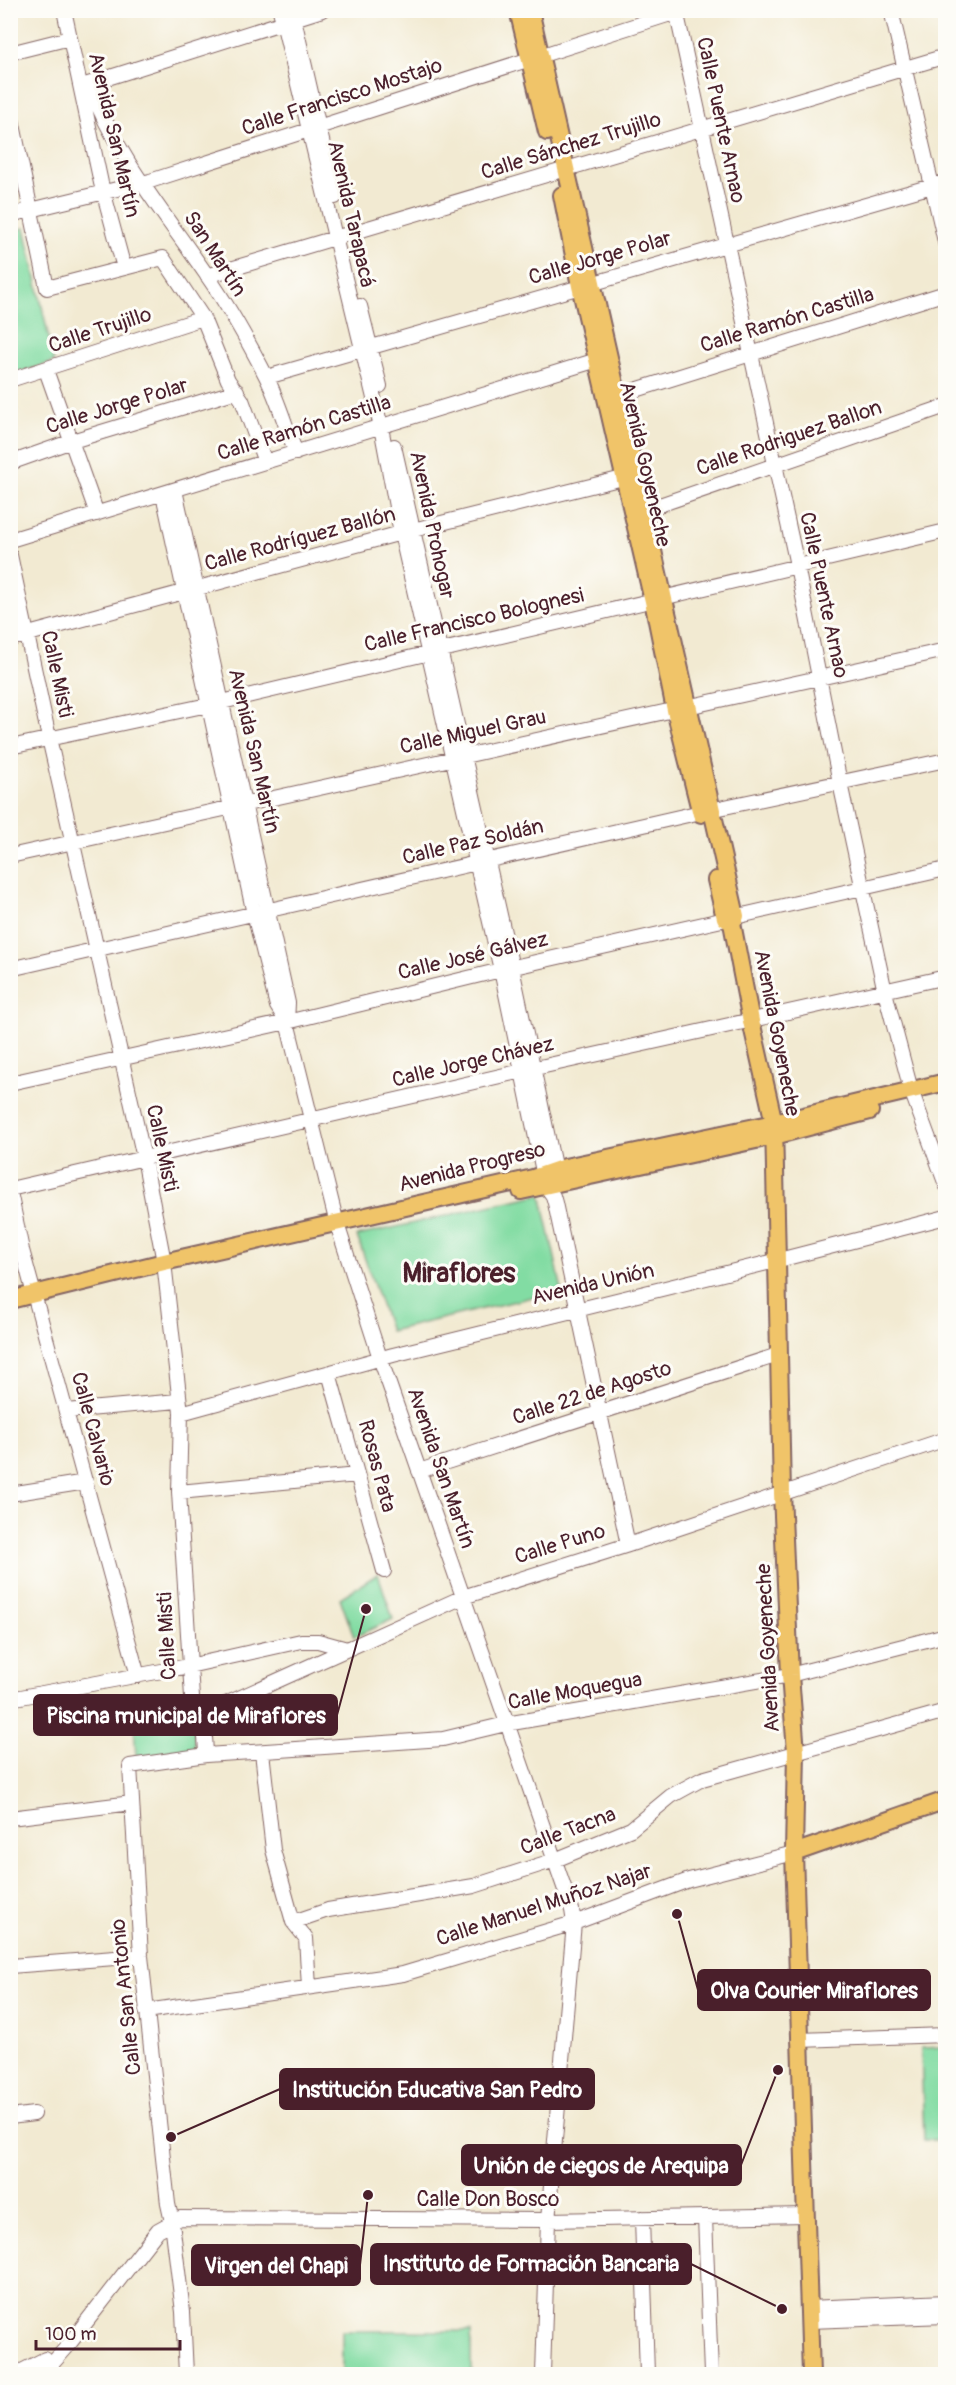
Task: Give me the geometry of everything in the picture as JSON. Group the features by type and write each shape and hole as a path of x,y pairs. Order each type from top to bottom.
{"main road":[{"name":"Avenida Goyeneche","path":"518,10 535,56"},
{"name":"Avenida Goyeneche","path":"530,10 535,56 731,919 774,1129 782,1493 790,1675 796,1752 794,1853 811,2374"},
{"name":"Avenida Goyeneche","path":"631,476 645,510 659,600"},
{"name":"Avenida Progreso","path":"10,1306 165,1266 338,1227 532,1178 551,1182 774,1129 913,1094 945,1082"},
{"name":"Avenida Progreso","path":"913,1094 945,1092"},
{"name":"Avenida Progreso","path":"10,1300 36,1298"},
{"name":"Calle Manuel Muñoz Najar","path":"794,1853 945,1800"}],"street":[{"name":"Avenida San Martín","path":"64,10 84,85 104,193 124,268"},
{"path":"84,85 287,16 322,10"},
{"path":"891,10 945,246"},
{"name":"Calle Francisco Mostajo","path":"10,215 142,183 679,11"},
{"name":"Calle Puente Arnao","path":"679,11 701,129 776,465 885,992 913,1094 945,1185"},
{"name":"Avenida Tarapacá","path":"287,16 385,425"},
{"path":"10,53 70,38"},
{"name":"Calle Sánchez Trujillo","path":"207,276 945,56"},
{"name":"San Martín","path":"84,85 111,134 207,276 267,377 296,453"},
{"path":"10,110 14,140 47,288 163,258 203,318 228,380 237,391 265,462"},
{"name":"Calle Jorge Polar","path":"267,377 945,182"},
{"name":"Calle Ramón Castilla","path":"613,397 945,293"},
{"name":"Calle Trujillo","path":"10,380 203,318"},
{"name":"Calle Ramón Castilla","path":"10,540 603,358"},
{"path":"46,370 96,514"},
{"name":"Calle Jorge Polar","path":"10,463 72,441 237,391"},
{"name":"Calle Rodriguez Ballon","path":"645,510 945,406"},
{"name":"Avenida Prohogar","path":"385,425 406,532 528,1070 598,1413 628,1545"},
{"name":"Calle Rodríguez Ballón","path":"10,639 406,532 631,476"},
{"name":"Avenida San Martín","path":"169,492 238,806 268,911 288,1003 287,1022 338,1227 380,1358 572,1910 573,1923 548,2220 543,2374"},
{"name":"Calle Francisco Bolognesi","path":"10,747 215,703 945,531"},
{"name":"Calle Misti","path":"10,555 72,843 144,1158 165,1266 180,1407 179,1492 189,1666 193,1713 199,1716 202,1723 206,1755"},
{"name":"Calle Miguel Grau","path":"10,856 945,650"},
{"name":"Calle Paz Soldán","path":"10,969 706,811 945,760"},
{"name":"Avenida San Martín","path":"238,806 254,914 277,1006 287,1022"},
{"name":"Calle José Gálvez","path":"10,1083 287,1022 506,969 945,869"},
{"name":"Calle Jorge Chávez","path":"10,1190 528,1070 945,978"},
{"name":"Calle Calvario","path":"10,1190 22,1250 138,1676"},
{"name":"Avenida Unión","path":"66,1411 180,1407 329,1373 380,1358 945,1217"},
{"name":"Calle 22 de Agosto","path":"419,1471 778,1355"},
{"name":"Rosas Pata","path":"329,1373 384,1571"},
{"name":"Calle Puno","path":"199,1716 462,1597 628,1545 945,1439"},
{"path":"179,1492 357,1474"},
{"path":"10,1494 86,1482"},
{"name":"Calle Moquegua","path":"130,1766 206,1755 443,1739 507,1724 790,1675 945,1635"},
{"path":"10,1699 189,1666 301,1641 318,1641 347,1650"},
{"name":"Calle Tacna","path":"293,1922 328,1910 474,1886 555,1860 631,1829 671,1796 702,1779 945,1711"},
{"path":"262,1752 273,1850 293,1922 306,1938 309,1987"},
{"name":"Calle San Antonio","path":"130,1766 146,2011 183,2312 186,2374"},
{"path":"10,1818 132,1803"},
{"name":"Calle Manuel Muñoz Najar","path":"146,2011 403,1974 573,1923 689,1880 794,1853"},
{"path":"10,1966 141,1956"},
{"path":"799,2040 945,2035"},
{"path":"10,2117 34,2114"},
{"name":"Calle Don Bosco","path":"16,2374 42,2362 52,2354 152,2224 162,2220 172,2222 180,2218 548,2220 805,2215"},
{"path":"705,2217 711,2374"},
{"path":"642,2218 647,2374"},
{"path":"37,2374 51,2365 66,2348 158,2230 172,2222"},
{"path":"808,2314 945,2302"},
{"path":"808,2314 945,2316"}],"green space":[{"path":"25,228 54,362 10,375 10,231"},
{"path":"541,1194 562,1290 390,1331 357,1236"},
{"path":"378,1574 393,1619 354,1637 340,1598"},
{"path":"193,1719 195,1751 136,1757 134,1725"},
{"path":"945,2047 945,2140 924,2140 921,2048"},
{"path":"342,2331 471,2331 471,2374 342,2374"}],"place":[{"name":"Piscina municipal de Miraflores","path":"366,1609"},
{"name":"Olva Courier Miraflores","path":"677,1914"},
{"name":"Unión de ciegos de Arequipa","path":"778,2070"},
{"name":"Institución Educativa San Pedro","path":"171,2137"},
{"name":"Virgen del Chapi","path":"368,2195"},
{"name":"Instituto de Formación Bancaria","path":"782,2309"}],"district":[{"name":"Miraflores","path":"459,1273"}]}
